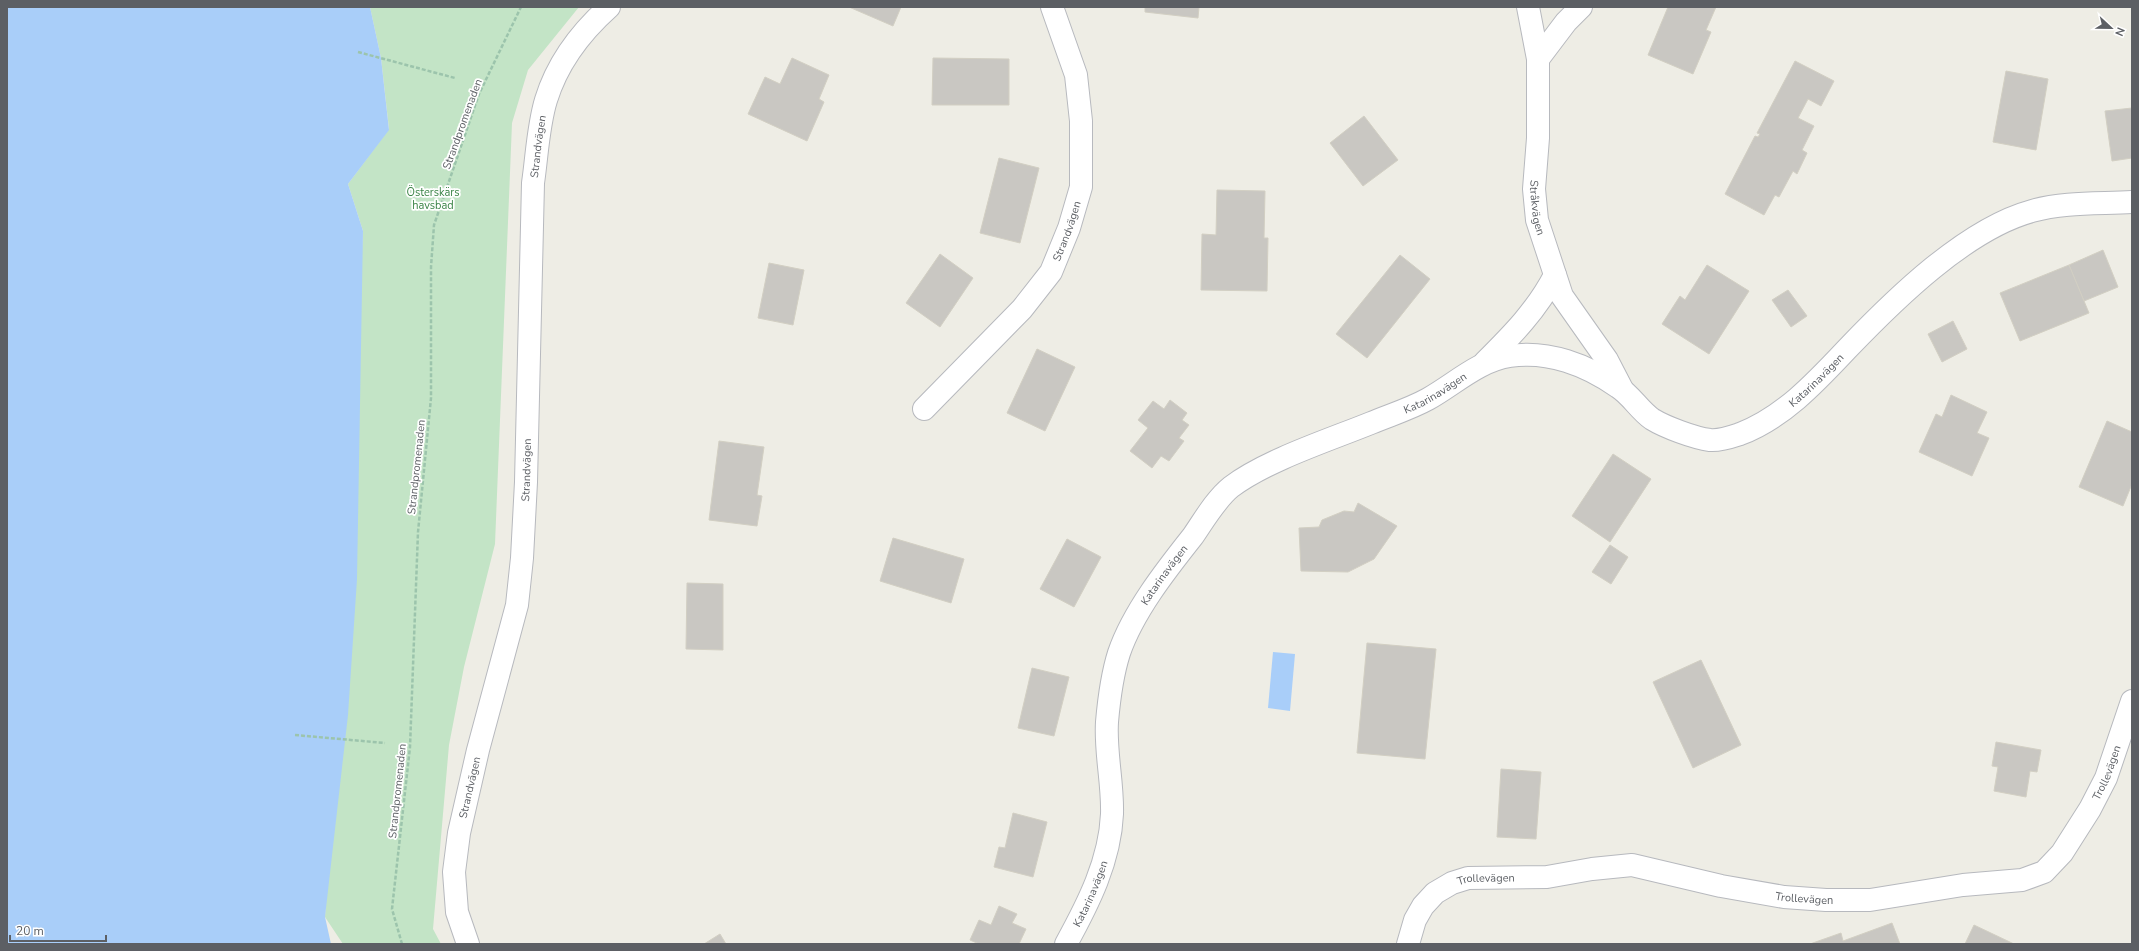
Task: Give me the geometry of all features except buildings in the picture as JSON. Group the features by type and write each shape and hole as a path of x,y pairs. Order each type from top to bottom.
{"street":[{"name":"Strandvägen","path":"468,944 457,912 454,872 460,825 517,606 526,482 533,183 539,140 546,100 557,74 571,49 589,25 609,7"},
{"name":"Strandvägen","path":"924,409 1022,309 1051,272 1069,228 1081,188 1081,121 1076,75 1052,7"},
{"name":"Stråkvägen","path":"1528,7 1538,59 1538,138 1534,189 1537,220 1562,296 1607,360 1622,389"},
{"path":"1538,59 1566,22 1581,7"},
{"name":"Katarinavägen","path":"1482,364 1505,356 1526,354 1555,358 1586,369 1622,389 1635,405 1653,420 1709,440 1736,435 1759,426 1782,410 1824,373 1865,330 1910,289 1968,242 2012,217 2032,211 2086,204 2132,202"},
{"name":"Katarinavägen","path":"1066,944 1086,909 1098,881 1112,816 1107,727 1110,692 1119,652 1133,622 1166,571 1228,490 1234,486 1270,465 1417,405 1482,364 1526,320 1543,297 1554,275"},
{"name":"Trollevägen","path":"1408,944 1415,920 1423,906 1435,893 1452,883 1468,878 1547,877 1592,869 1632,865 1721,886 1784,897 1826,900 1870,900 1963,885 2022,880 2044,872 2062,853 2090,809 2106,778 2132,701"}],"path":[{"name":"Strandpromenaden","path":"402,944 392,909 410,747 418,532 431,398 431,267 434,225 479,94 521,7"},
{"path":"358,52 455,78"},
{"path":"295,735 385,742"}],"green space":[{"name":"Österskärs havsbad","path":"370,7 579,7 528,70 512,123 495,544 464,667 449,745 433,929 441,944 343,944 325,917 363,231 348,184 389,129 381,58"}],"water":[{"path":"7,7 370,7 381,58 389,130 348,184 363,231 357,579 348,715 325,917 331,944 7,944"},
{"path":"1273,652 1295,654 1290,711 1268,708"}]}
